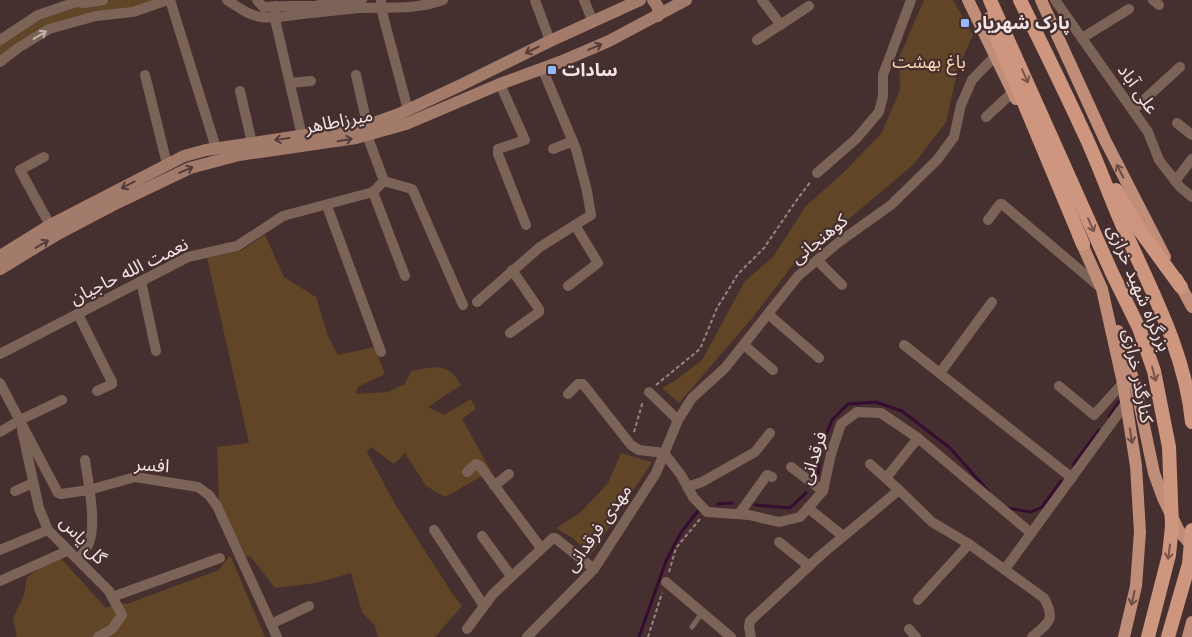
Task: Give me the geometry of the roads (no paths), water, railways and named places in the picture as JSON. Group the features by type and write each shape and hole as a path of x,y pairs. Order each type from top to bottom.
{"highway":[{"path":"981,0 1083,244"},
{"name":"بزرگراه شهید خرازی","path":"990,0 1108,264 1139,328 1154,371 1169,447 1172,526 1169,555 1148,637"},
{"name":"بزرگراه شهید خرازی","path":"1020,0 1084,132 1122,223 1159,302 1179,357 1191,408 1192,422"},
{"path":"1084,132 1138,228 1181,287"},
{"path":"1168,637 1189,564 1192,530"}],"main road":[{"name":"میرزاطاهر","path":"0,256 50,225 184,156 216,148 302,136 367,130 461,86 550,41 640,0"},
{"path":"653,0 658,7 658,16"},
{"name":"میرزاطاهر","path":"0,269 119,202 190,168 238,155 312,146 367,130 415,120 610,41 686,0"},
{"name":"کنارگذر خرازی","path":"968,0 1013,92 1102,289 1123,383 1136,466 1140,532 1136,586 1124,637"},
{"path":"1041,0 1105,140 1192,307"},
{"path":"550,41 551,51 560,62"},
{"path":"1102,289 1122,342 1136,388 1154,473 1178,531 1192,546"},
{"path":"1188,637 1192,622"}],"street":[{"path":"0,40 38,15 76,1 85,3 104,0"},
{"path":"0,62 18,48 50,29 96,16 133,12 169,0 216,148"},
{"path":"227,0 245,12 276,19 381,4 429,5 443,0"},
{"path":"257,0 263,7 316,5 362,0"},
{"path":"534,0 550,41"},
{"path":"584,0 593,22"},
{"path":"762,0 781,25"},
{"path":"817,174 856,139 879,112 883,96 883,75 911,0"},
{"name":"علی آباد","path":"1055,0 1148,132 1160,160 1175,181 1192,197"},
{"path":"76,1 80,20"},
{"path":"381,4 408,110"},
{"path":"274,6 302,136"},
{"path":"757,40 809,6"},
{"path":"1082,38 1129,9"},
{"name":"کوهنجانی","path":"664,453 678,420 692,398 725,368 798,276 838,242 891,204 937,160 954,137 961,105 972,80 995,56"},
{"path":"1133,110 1180,67"},
{"path":"478,302 540,246 591,215 587,191 573,141 542,68"},
{"path":"145,75 167,164"},
{"path":"356,75 367,130 384,181 412,189 463,305"},
{"path":"290,83 310,81"},
{"path":"500,84 524,140 497,152 526,225"},
{"path":"240,91 252,143"},
{"path":"986,117 1013,92"},
{"path":"1177,123 1192,135"},
{"path":"554,149 573,141"},
{"path":"44,157 20,170 50,225"},
{"path":"1175,181 1192,159"},
{"name":"نعمت الله حاجیان","path":"0,354 188,257 237,246 282,216 326,206 373,192 384,181"},
{"path":"373,192 405,276"},
{"path":"988,220 1000,204 1002,204 1102,289"},
{"path":"326,206 382,352"},
{"path":"568,286 598,263 575,225"},
{"path":"817,260 842,285"},
{"path":"510,333 539,312 539,309 512,270"},
{"path":"141,281 156,350"},
{"path":"940,373 992,302"},
{"path":"78,314 112,382 112,384 97,391"},
{"path":"768,314 819,358"},
{"path":"744,345 773,370"},
{"path":"904,345 1072,478"},
{"name":"افسر","path":"0,383 58,493 64,495 89,490 135,477 198,487 209,495 217,506 278,637"},
{"path":"1094,415 1123,383"},
{"path":"568,394 578,384 583,384 631,445 639,450 664,453 682,476 687,487 702,482 755,452 770,433"},
{"path":"1058,386 1109,427"},
{"path":"649,392 678,420"},
{"path":"0,432 62,400"},
{"path":"1006,569 1126,403"},
{"name":"فرقدانی","path":"687,487 692,497 707,512 739,514 779,522 800,517 823,491 831,454 841,424 857,412 881,413 918,438 1031,533"},
{"name":"گل یاس","path":"20,420 39,508 48,530 109,591 122,615 112,629 98,637"},
{"path":"886,478 918,438"},
{"name":"مهدی فرقدانی","path":"526,637 594,569 656,473 664,453"},
{"path":"79,559 89,544 91,535 92,512 85,460"},
{"path":"467,472 478,464 541,548"},
{"path":"870,464 932,522 1006,569 1044,598 1051,611 1048,622 1032,637"},
{"path":"791,467 823,491"},
{"path":"494,486 509,474"},
{"path":"739,514 768,475 772,477"},
{"path":"15,491 33,483"},
{"path":"751,637 750,621 809,566 899,490"},
{"path":"808,508 844,536"},
{"path":"0,550 48,530"},
{"path":"434,530 484,606"},
{"path":"482,536 512,576"},
{"path":"467,630 493,594 550,539 555,538 594,569"},
{"path":"779,542 809,566"},
{"path":"918,600 969,544"},
{"path":"0,582 67,551"},
{"path":"112,597 220,558"},
{"path":"666,582 732,637"},
{"path":"271,624 310,606"}],"lane":[{"path":"692,628 702,612"}],"waterway":[{"path":"1109,416 1120,401"},
{"path":"817,477 823,443 832,420 848,404 876,402 902,411 950,448 989,492"},
{"path":"1073,465 1099,430"},
{"path":"1007,508 1031,512 1042,507 1061,481"},
{"path":"755,505 790,508 806,493"},
{"path":"718,504 732,503"},
{"path":"639,637 666,561 682,531 698,511"}],"place":[{"name":"پارک شهریار","path":"965,23"},
{"name":"سادات","path":"552,70"}],"park label":[{"name":"باغ بهشت","path":"929,62"}]}
